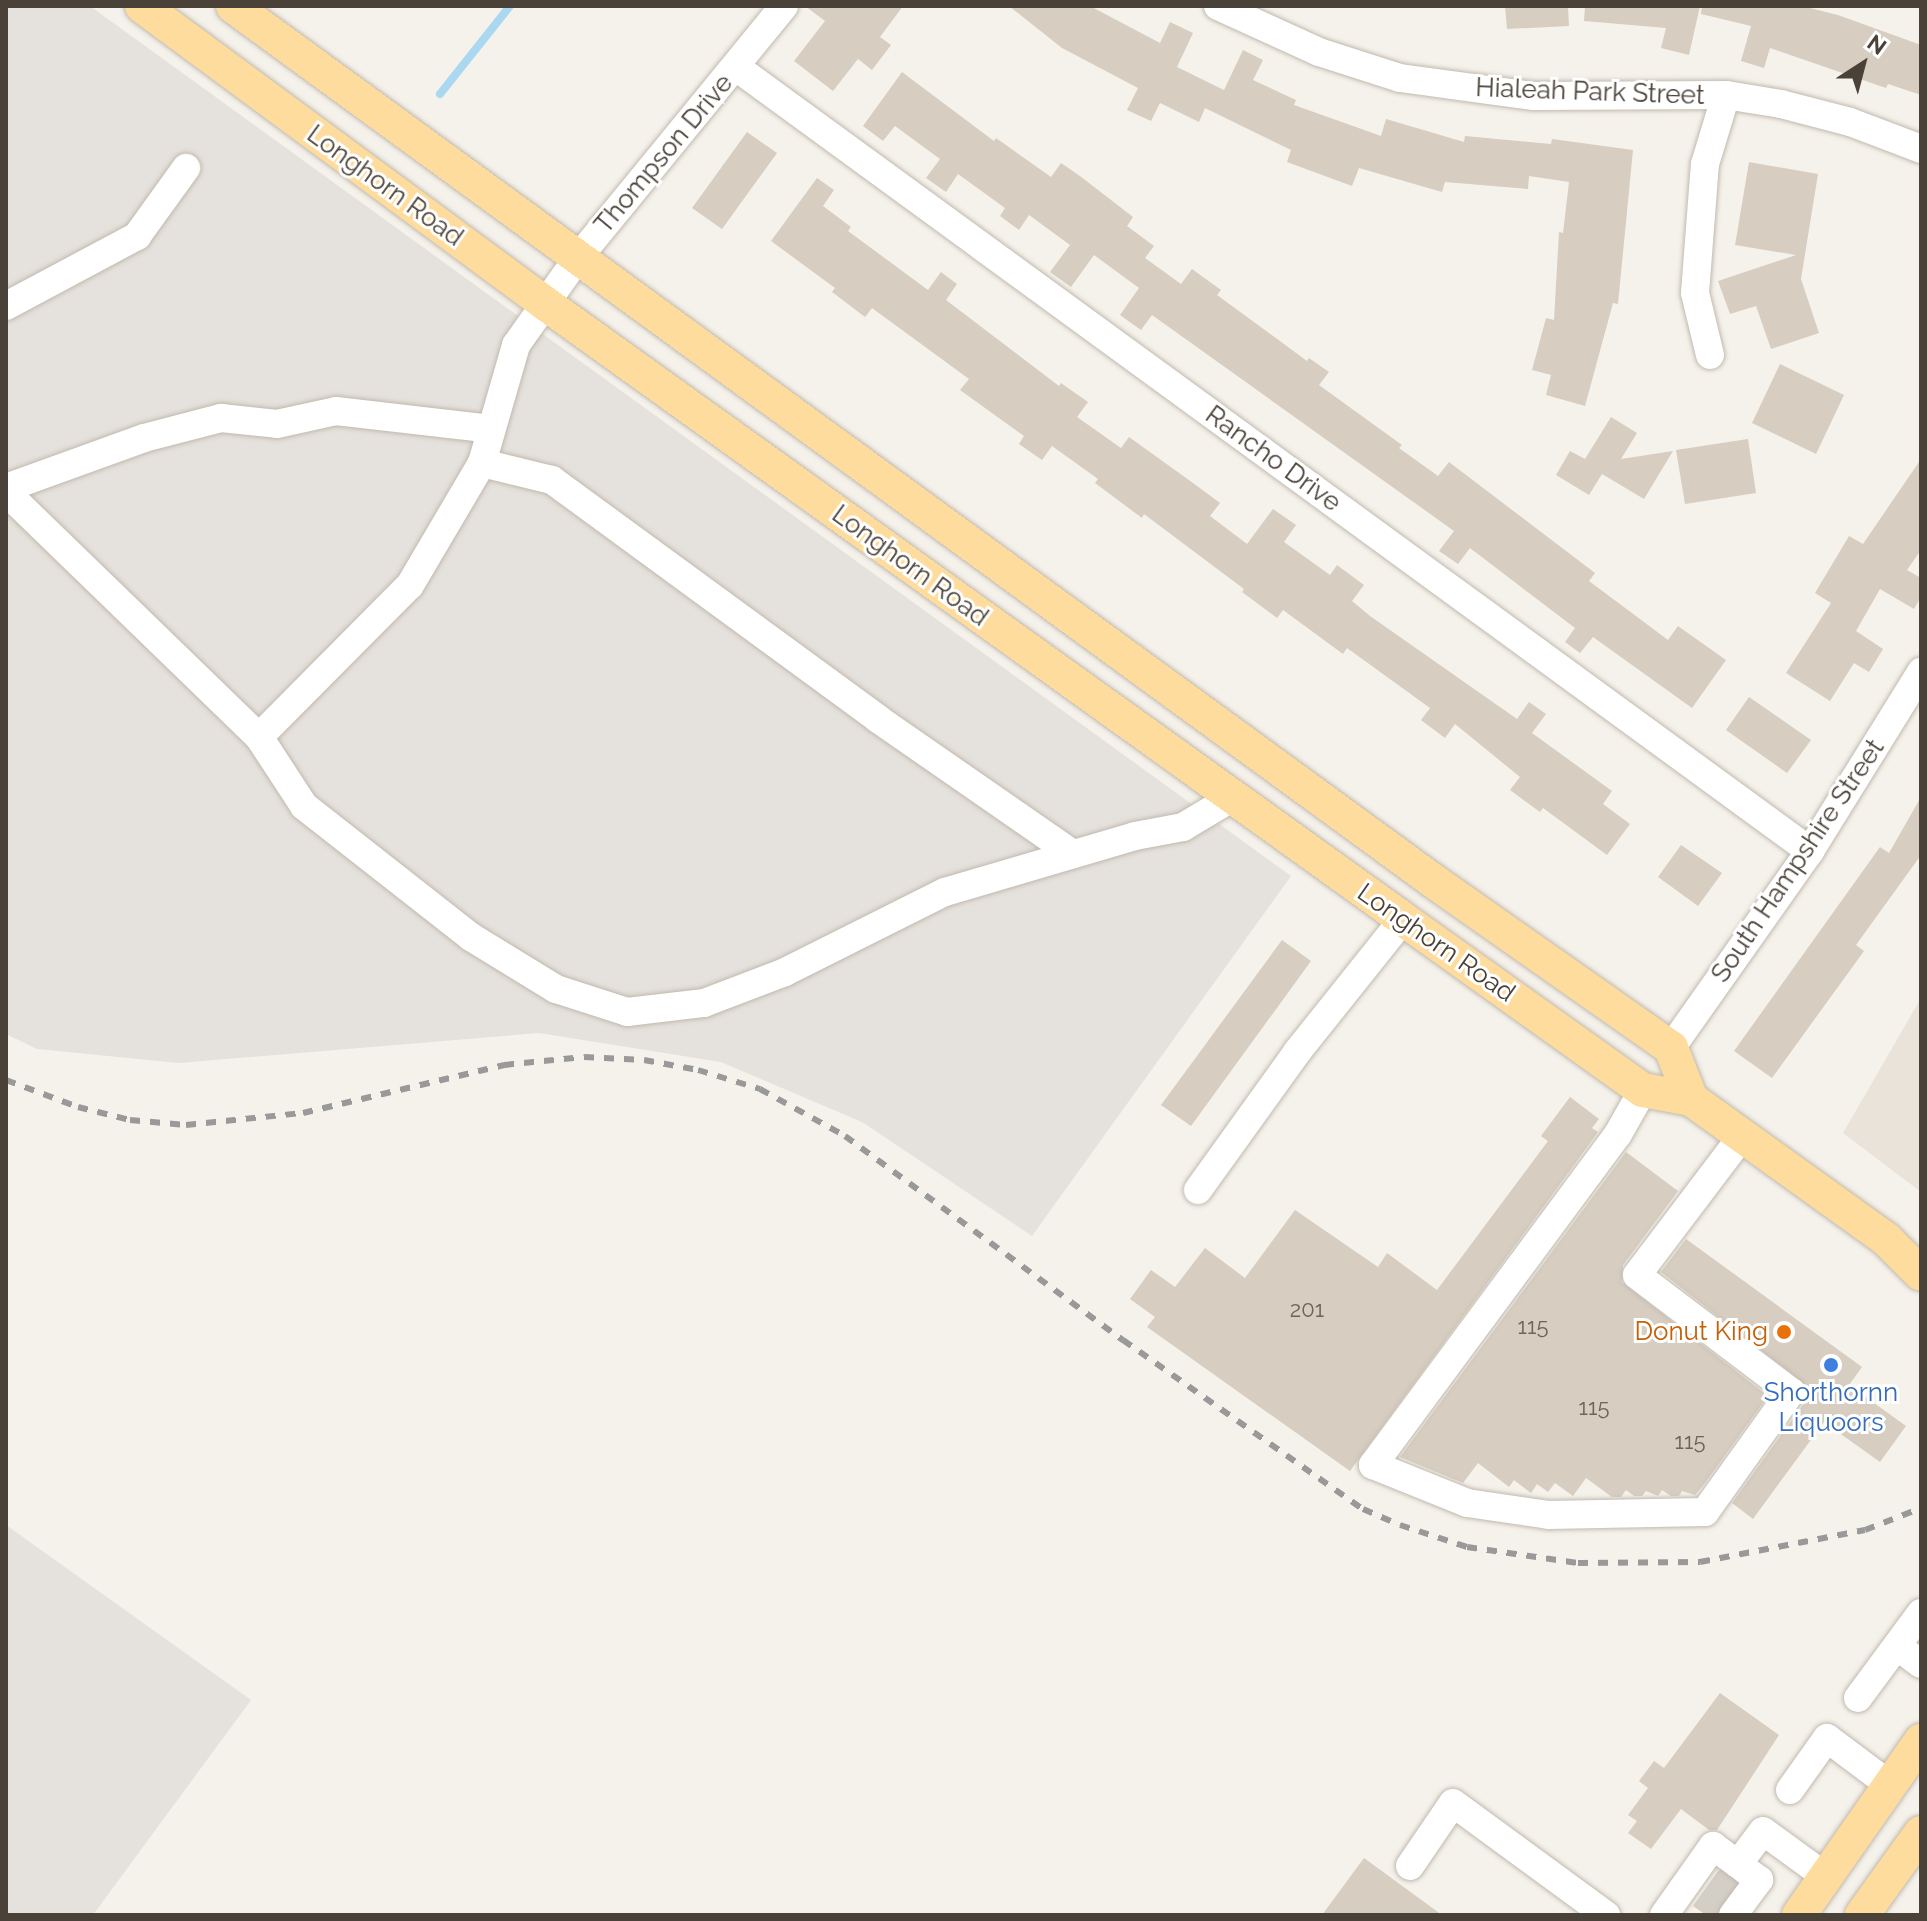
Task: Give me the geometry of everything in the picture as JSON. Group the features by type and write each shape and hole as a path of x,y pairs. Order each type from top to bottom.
{"main road":[{"name":"Longhorn Road","path":"142,6 546,304 1403,919 1643,1090 1691,1099 1886,1239 1921,1274"},
{"name":"Longhorn Road","path":"233,6 1432,880 1671,1048"},
{"path":"1403,919 1432,880"},
{"path":"1671,1048 1691,1099"},
{"name":"Longhorn Road","path":"1886,1239 1921,1253"},
{"path":"1799,1915 1921,1741"},
{"path":"1862,1915 1921,1833"}],"street":[{"name":"Thompson Drive","path":"259,737 410,585 482,463 516,345 577,259 784,6"},
{"name":"Hialeah Park Street","path":"1218,6 1319,52 1400,78 1534,96 1726,95 1781,104 1850,122 1921,149"},
{"name":"Rancho Drive","path":"736,67 1810,851"},
{"path":"1710,355 1695,293 1705,164 1726,95"},
{"path":"6,306 137,236 186,168"},
{"path":"491,429 336,411 277,424 221,418 144,438 6,490 259,737 304,806 471,937 556,989 627,1012 704,1003 785,972 945,892 1073,854 1183,827 1233,797"},
{"path":"482,463 552,480 878,719 1073,854"},
{"name":"South Hampshire Street","path":"1671,1048 1810,851 1921,672"},
{"path":"1198,1190 1297,1052 1403,919"},
{"path":"1643,1090 1618,1134 1373,1465 1467,1503 1549,1515 1705,1512 1791,1392 1637,1275 1742,1136"},
{"path":"1858,1698 1921,1613"},
{"path":"1897,1646 1921,1664"},
{"path":"1790,1790 1827,1738 1891,1786"},
{"path":"1410,1866 1453,1803 1606,1915"},
{"path":"1664,1915 1718,1893 1763,1831 1826,1877"}],"shaded area":[{"path":"6,6 90,6 1291,876 1032,1236 862,1122 721,1062 539,1033 179,1063 37,1049 6,1034"},
{"path":"1921,998 1921,1192 1843,1133"},
{"path":"6,1525 251,1700 93,1915 6,1915"}],"building":[{"path":"805,6 903,6 880,37 891,45 872,70 858,59 833,91 794,61 825,21"},
{"path":"1009,6 1090,6 1160,43 1170,22 1193,33 1177,67 1224,90 1243,50 1263,60 1253,80 1296,100 1294,105 1381,136 1386,119 1464,142 1465,136 1551,144 1552,139 1633,150 1618,304 1613,303 1585,406 1546,395 1551,375 1532,370 1546,318 1554,320 1559,232 1563,233 1569,182 1529,176 1528,189 1445,182 1442,192 1359,168 1352,186 1287,162 1291,150 1205,108 1199,122 1160,103 1151,121 1127,110 1138,88 1062,48"},
{"path":"1505,6 1568,6 1569,26 1507,29"},
{"path":"1585,6 1700,6 1689,55 1661,48 1666,28 1584,21"},
{"path":"1702,6 1802,6 1838,15 1921,45 1921,95 1888,84 1886,88 1770,48 1764,68 1741,61 1751,26 1701,14"},
{"path":"902,72 994,141 996,138 1051,177 1061,163 1080,176 1133,217 1127,226 1154,246 1145,258 1181,284 1192,269 1221,290 1217,295 1307,361 1309,358 1329,372 1319,385 1402,445 1399,448 1438,476 1449,462 1595,573 1589,581 1668,640 1678,626 1726,660 1692,708 1593,637 1580,653 1565,642 1575,628 1470,548 1458,564 1439,551 1454,531 1152,315 1141,330 1120,315 1139,288 1094,255 1071,287 1050,272 1070,245 1029,215 1019,230 1000,216 1005,208 958,174 946,192 926,178 940,159 895,126 883,141 863,126"},
{"path":"747,132 777,153 722,229 692,208"},
{"path":"1749,162 1818,174 1801,279 1819,333 1771,349 1756,306 1730,314 1718,281 1796,255 1735,245"},
{"path":"817,178 834,190 823,206 851,227 848,231 928,290 941,272 957,284 946,300 1059,386 1061,383 1088,402 1077,417 1121,448 1129,437 1220,503 1210,516 1247,544 1273,509 1296,525 1284,542 1330,575 1337,565 1364,585 1352,601 1370,616 1517,719 1529,702 1546,714 1532,733 1612,791 1603,804 1630,824 1607,855 1543,808 1540,812 1510,790 1520,777 1455,724 1445,738 1421,720 1430,708 1347,648 1343,654 1283,610 1277,618 1242,592 1244,589 1144,514 1142,518 1095,483 1098,479 1052,446 1042,460 1019,444 1024,436 960,390 969,379 872,308 865,317 832,292 835,288 771,241"},
{"path":"1780,364 1844,395 1816,454 1752,423"},
{"path":"1611,417 1637,433 1621,459 1673,451 1644,499 1602,474 1589,495 1556,475 1570,451 1585,459"},
{"path":"1748,439 1756,493 1685,504 1676,450"},
{"path":"1921,459 1921,550 1907,570 1921,578 1921,597 1914,609 1880,589 1856,631 1883,649 1869,672 1854,663 1830,701 1786,673 1831,603 1815,593 1849,536 1863,544"},
{"path":"1749,697 1811,740 1787,773 1726,730"},
{"path":"1921,797 1921,855 1856,945 1864,951 1772,1078 1734,1051 1880,847 1889,853"},
{"path":"1681,845 1722,873 1698,906 1658,877"},
{"path":"1282,940 1311,961 1191,1126 1161,1105"},
{"path":"1570,1097 1599,1119 1592,1128 1598,1132 1350,1471 1147,1327 1155,1317 1130,1299 1151,1270 1175,1287 1205,1248 1245,1278 1295,1210 1378,1267 1387,1253 1437,1290 1548,1141 1541,1136"},
{"path":"1626,1152 1678,1191 1623,1265 1622,1282 1768,1396 1705,1483 1695,1495 1682,1491 1679,1496 1671,1496 1662,1490 1658,1496 1646,1491 1642,1496 1634,1496 1626,1490 1621,1497 1612,1497 1586,1478 1573,1496 1555,1483 1548,1492 1537,1484 1531,1493 1514,1480 1509,1487 1478,1463 1463,1483 1400,1457"},
{"path":"1686,1239 1862,1367 1849,1385 1906,1426 1880,1462 1824,1422 1753,1519 1732,1503 1805,1402 1807,1386 1661,1272"},
{"path":"1720,1693 1779,1735 1717,1830 1709,1830 1681,1809 1651,1849 1628,1833 1637,1821 1628,1815 1648,1788 1639,1781 1654,1761 1664,1768"},
{"path":"1364,1858 1442,1915 1322,1915"},
{"path":"1718,1871 1735,1884 1716,1915 1706,1915 1693,1906"}],"waterway":[{"path":"440,94 510,6"}],"tunnel":[{"path":"1716,1875 1739,1891"},
{"path":"1704,1891 1727,1908"}],"railway":[{"path":"6,1080 78,1107 130,1120 186,1125 303,1113 504,1065 584,1057 644,1060 698,1070 760,1089 845,1136 1123,1340 1363,1509 1400,1525 1467,1547 1578,1563 1700,1562 1865,1530 1921,1508"}],"place":[{"name":"Donut King","path":"1784,1332"},
{"name":"Shorthornn Liquoors","path":"1831,1365"}]}
